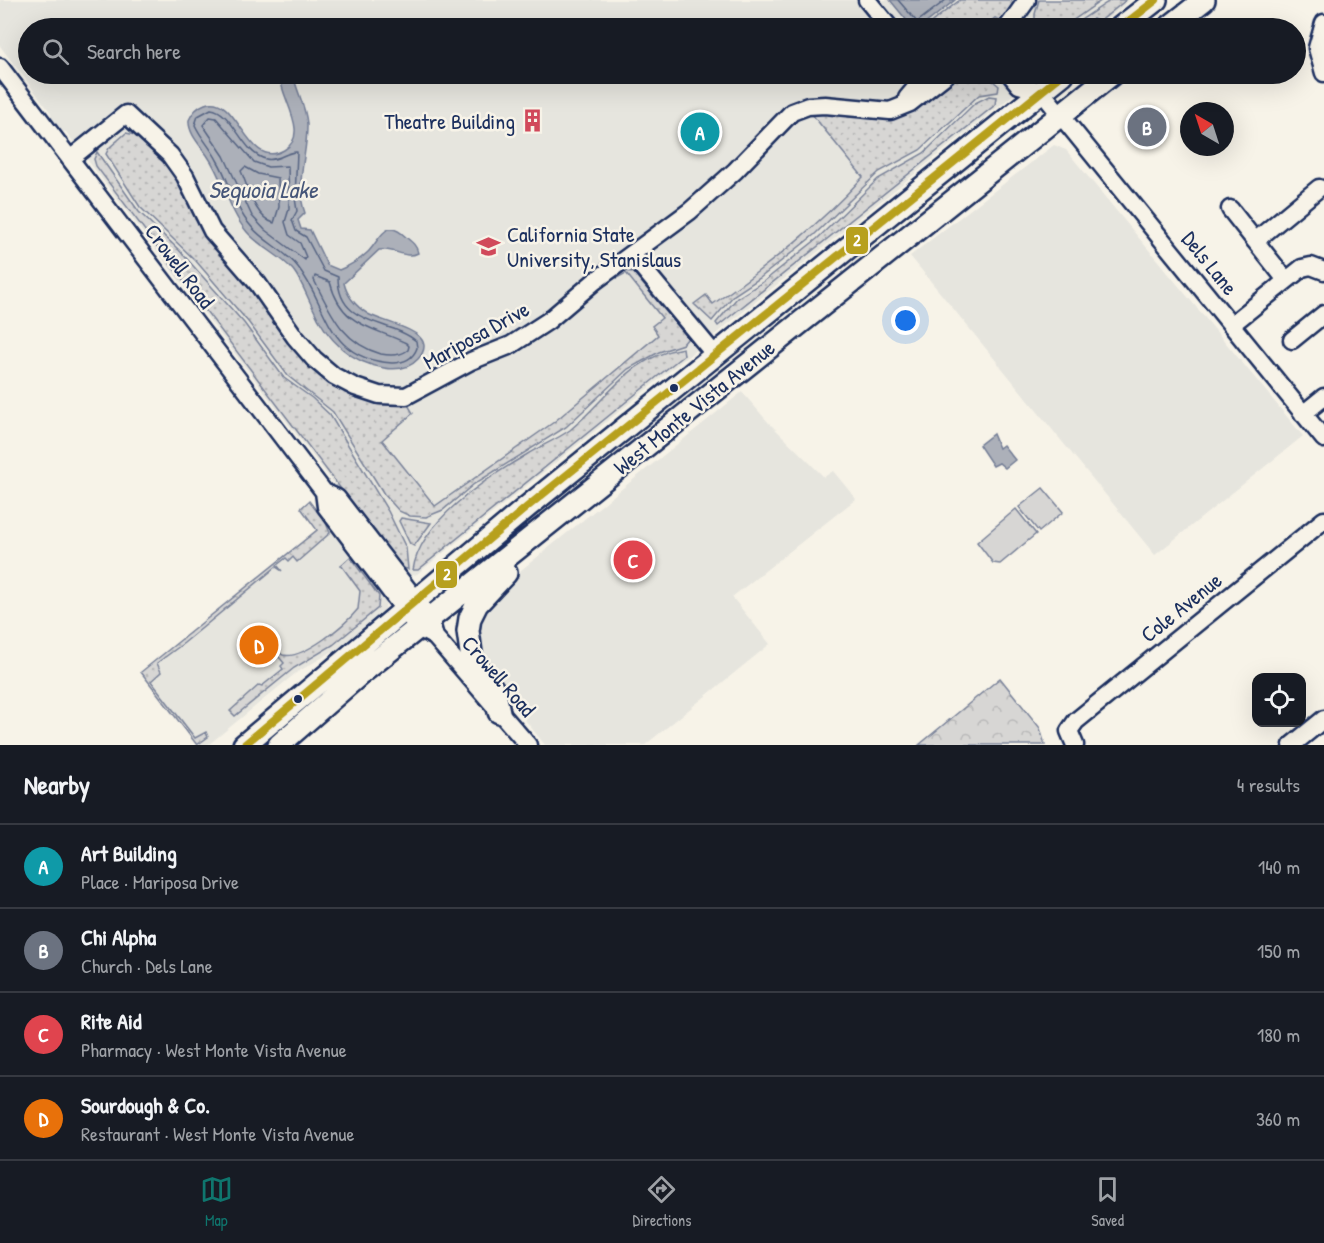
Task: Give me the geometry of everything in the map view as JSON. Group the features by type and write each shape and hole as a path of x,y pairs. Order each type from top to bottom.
{"main road":[{"path":"1133,18 1156,0"},
{"path":"1181,18 1204,0"},
{"name":"West Monte Vista Avenue","path":"244,745 527,507 715,355 1040,84"},
{"name":"West Monte Vista Avenue","path":"279,745 428,628 512,554 1099,84"},
{"path":"499,712 495,692 472,660 468,631 473,610 483,596 505,575 512,554"}],"street":[{"path":"867,0 882,18"},
{"path":"1015,18 1026,3"},
{"path":"1024,18 1026,3"},
{"path":"1324,23 1317,48 1324,73"},
{"name":"Crowell Road","path":"0,67 324,492 337,498 428,628 528,745"},
{"path":"902,106 918,84"},
{"name":"Mariposa Drive","path":"70,159 126,114 170,155 185,176 212,231 258,284 306,351 334,376 370,393 406,396 471,361 511,345 548,321 595,281 632,255 718,187 792,112 820,105 877,112 890,111 910,103 935,84"},
{"name":"Dels Lane","path":"1043,84 1060,114 1324,439"},
{"path":"1255,241 1319,188"},
{"path":"1230,209 1286,280"},
{"path":"632,255 715,355"},
{"path":"1231,324 1305,267 1314,266 1324,271"},
{"path":"1292,340 1324,314"},
{"path":"1304,414 1324,398"},
{"name":"Cole Avenue","path":"1072,738 1076,721 1324,520"},
{"path":"1292,745 1324,719"}],"shaded area":[{"name":"California State University, Stanislaus","path":"0,0 1131,0 1108,18 18,18 18,70 0,46"},
{"name":"California State University, Stanislaus","path":"29,84 1027,84 417,574 410,576 401,572 66,132 58,131 50,120 51,113"},
{"path":"1054,145 1066,150 1303,436 1155,555 910,256"},
{"path":"742,392 768,422 824,477 833,471 856,499 732,597 770,644 645,745 545,745 482,666 477,622 505,583"},
{"path":"329,520 386,599 385,609 340,647 296,673 208,745 197,745 141,672"}],"green space":[{"path":"960,0 1018,0 1006,18 937,18"},
{"path":"1039,0 1102,0 1076,18 1035,18"},
{"path":"1111,0 1126,0 1104,18 1084,18"},
{"path":"948,84 997,84 999,86 998,92 979,95 920,150 879,172 814,235 760,278 734,295 712,321 694,304 706,295 713,304 754,275 810,229 863,177 811,113 890,118 916,108"},
{"path":"989,96 996,97 995,105 718,326 716,323 737,298 763,282 817,239 878,179 924,153 975,103"},
{"path":"126,133 135,135 137,133 174,169 209,240 258,297 311,366 327,381 375,401 392,404 407,403 413,413 382,440 435,506 554,422 658,335 652,326 662,318 626,273 617,278 616,275 622,271 633,272 688,338 683,344 659,352 628,369 566,427 474,484 443,510 426,517 410,516 399,511 384,494 333,412 288,376 249,323 196,261 140,207 106,154 109,148"},
{"path":"97,152 139,212 179,250 244,323 284,378 312,398 330,415 388,511 406,548 408,569 401,568 96,166 94,159"},
{"path":"683,348 684,355 418,570 413,570 418,552 428,535 457,503 510,465 570,430 620,381 647,360"},
{"path":"1043,488 1063,512 1039,532 1019,507"},
{"path":"309,501 326,523 330,533 297,562 293,557 289,561 286,558 277,565 282,571 276,567 157,663 161,672 151,681 195,738 206,732 208,737 197,745 141,672 317,530 301,508"},
{"path":"1016,509 1036,534 1000,564 993,563 977,542"},
{"path":"401,518 431,523 414,546 410,544 399,521"},
{"path":"350,557 379,596 378,608 333,645 294,668 235,716 230,711 259,685 262,686 283,669 281,666 284,663 263,638 283,655 301,652 324,640 358,609 360,591 341,565"},
{"path":"1000,678 1040,728 1045,745 919,745"}],"water":[{"path":"890,0 955,0 932,18 905,18"},
{"name":"Sequoia Lake","path":"281,84 296,84 307,124 301,180 305,213 298,220 301,229 310,230 327,265 339,270 362,258 388,229 400,232 417,248 418,253 413,255 379,250 344,283 356,305 368,314 408,329 423,341 424,349 418,359 406,367 393,369 371,365 349,354 331,338 293,270 247,232 230,204 213,164 190,130 189,120 195,110 205,104 217,103 226,109 251,142 260,150 271,154 284,150 292,143 295,124"},
{"path":"993,434 999,448 1003,445 1015,460 1005,468 999,463 993,466 979,445"}],"transit line":[{"name":"2","path":"1133,18 1156,0"},
{"name":"2","path":"244,745 527,507 1051,84"}],"place":[{"name":"Theatre Building","path":"533,121"},
{"name":"Chi Alpha","path":"1147,127"},
{"name":"Art Building","path":"700,132"},
{"name":"California State University, Stanislaus","path":"489,247"},
{"name":"Rite Aid","path":"633,560"},
{"name":"Sourdough & Co.","path":"259,645"}]}
